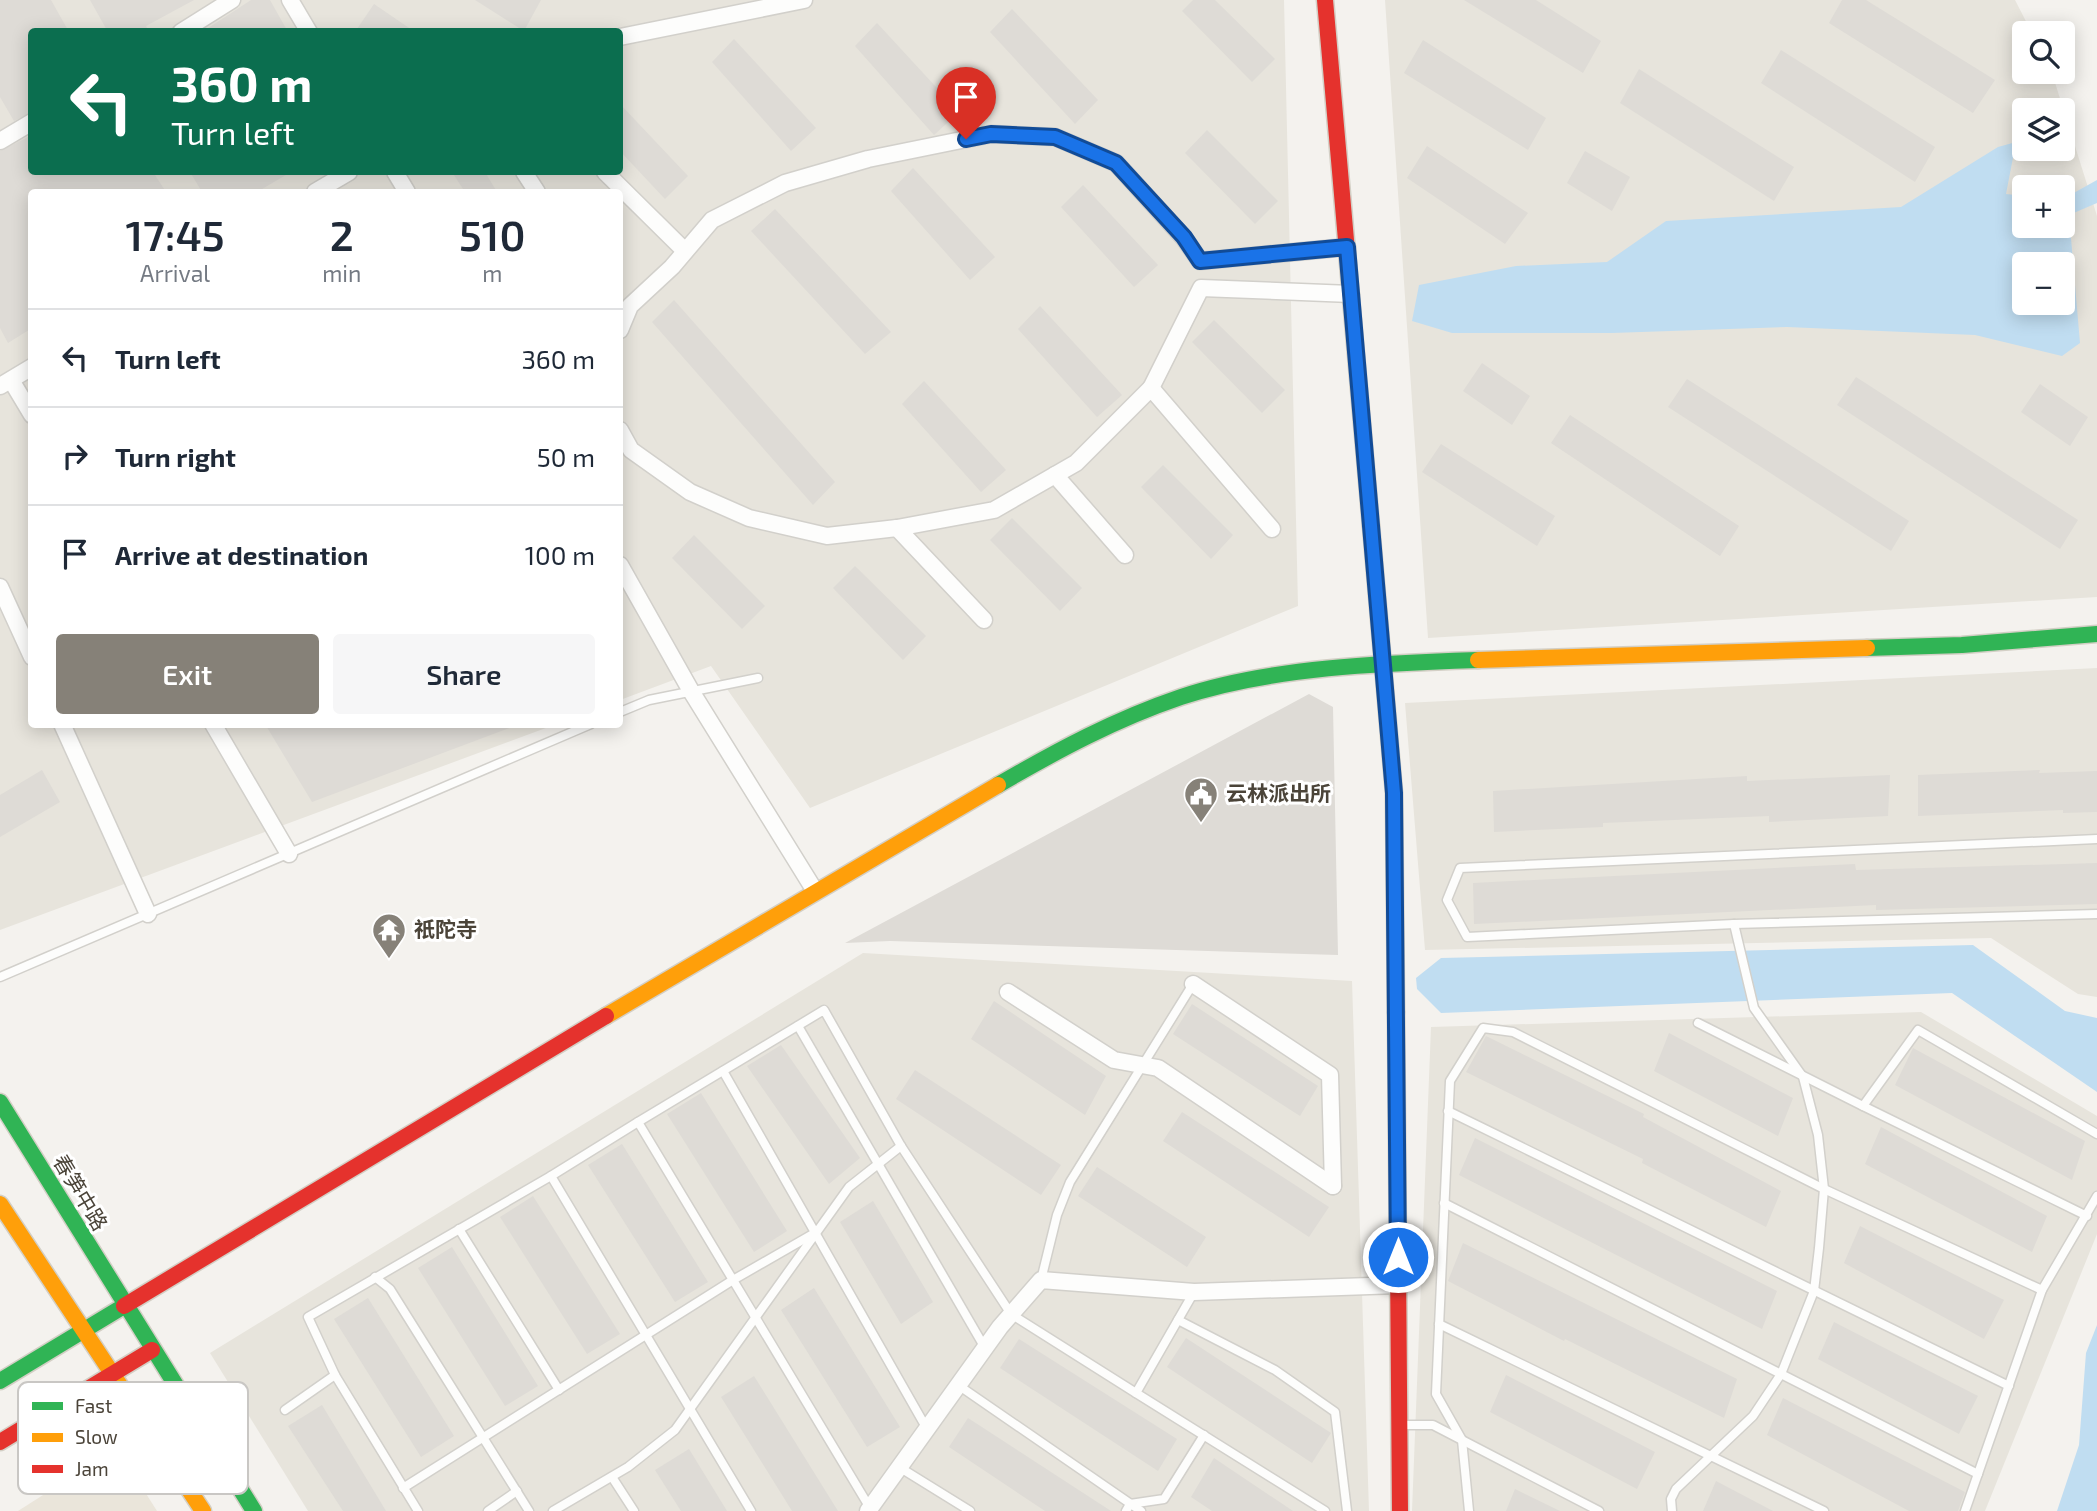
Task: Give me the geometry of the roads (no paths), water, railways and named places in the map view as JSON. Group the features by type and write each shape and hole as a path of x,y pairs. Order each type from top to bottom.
{"street":[{"path":"186,28 232,0"},
{"path":"289,0 306,28"},
{"path":"623,36 804,0"},
{"path":"1325,0 1394,793 1400,1511"},
{"path":"0,141 28,124"},
{"path":"623,322 630,306 712,220 785,183 868,159 991,134 1055,137 1116,163 1184,237 1200,261 1347,247"},
{"path":"320,189 344,175"},
{"path":"608,175 622,189"},
{"path":"623,190 685,251"},
{"path":"623,435 631,450 691,492 749,518 827,537 897,528 993,510 1076,463 1151,388 1201,288 1351,294"},
{"path":"28,369 5,383 28,410"},
{"path":"1151,388 1272,529"},
{"path":"1055,475 1125,555"},
{"path":"897,528 984,620"},
{"path":"623,570 691,691 815,891"},
{"path":"0,587 28,648"},
{"path":"0,1381 815,891 1084,735 1183,696 1259,679 1384,663 1962,645 2097,634"},
{"path":"64,728 148,914"},
{"path":"215,728 289,854"},
{"path":"1008,992 1114,1060 1158,1068 1333,1186 1329,1075 1193,984"},
{"name":"春笋中路","path":"0,1101 172,1382"},
{"path":"0,1204 81,1330 120,1382"},
{"path":"869,1509 985,1348 1041,1280 1194,1292 1398,1285"},
{"path":"99,1382 152,1350"},
{"path":"0,1442 18,1431"},
{"path":"192,1494 203,1511"},
{"name":"春笋中路","path":"243,1494 254,1511"}],"lane":[{"path":"623,711 649,699 758,678"},
{"path":"0,977 582,728"},
{"path":"2097,839 1460,868 1447,900 1467,937 1734,925 2097,914"},
{"path":"1672,1511 1671,1499 1676,1489 1753,1416 1781,1374 1814,1291 1824,1189 1818,1135 1802,1077 1754,1008 1734,925"},
{"path":"1041,1280 1057,1214 1070,1182 1140,1065 1193,984"},
{"path":"418,1511 335,1375 308,1317 551,1176 824,1010 901,1146 1011,1314 1325,1511"},
{"path":"1698,1023 1802,1077 2087,1216"},
{"path":"798,1026 985,1348"},
{"path":"1469,1511 1462,1440 1436,1394 1450,1081 1483,1028 1513,1032 1824,1189 2042,1290"},
{"path":"1863,1106 1918,1030 2097,1134"},
{"path":"723,1071 927,1429"},
{"path":"1448,1111 2009,1386"},
{"path":"638,1122 869,1509"},
{"path":"553,1511 612,1477 676,1430 849,1187 901,1146"},
{"path":"551,1176 751,1511"},
{"path":"1965,1511 2042,1290 2097,1196"},
{"path":"1444,1203 1978,1474"},
{"path":"459,1229 559,1390"},
{"path":"404,1488 733,1280 816,1233"},
{"path":"375,1277 390,1289 529,1511"},
{"path":"1136,1393 1194,1292"},
{"path":"1178,1320 1275,1370 1335,1412 1347,1511"},
{"path":"1439,1324 1824,1511"},
{"path":"285,1410 335,1375"},
{"path":"958,1385 1128,1508 1142,1511"},
{"path":"1399,1425 1433,1425 1599,1511"},
{"path":"1128,1508 1164,1499 1204,1435"},
{"path":"900,1467 970,1511"},
{"path":"612,1477 634,1511"},
{"path":"488,1511 517,1491"}],"water":[{"path":"2012,143 2012,161 2006,194 2012,195 2012,238 2071,238 2072,252 2012,252 2012,315 2075,315 2075,285 2080,343 2062,356 1975,335 1787,327 1612,333 1452,333 1412,321 1419,285 1516,266 1607,262 1666,221 1901,207 1998,147"},
{"path":"2097,180 2097,203 2075,212 2075,192"},
{"path":"1973,945 2065,1011 2097,1018 2097,1092 1952,993 1441,1013 1417,989 1416,978 1441,958"},
{"path":"2097,1325 2097,1511 2057,1511 2079,1445 2086,1353"}],"place":[{"name":"云林派出所","path":"1201,824"},
{"name":"祇陀寺","path":"389,960"}]}
